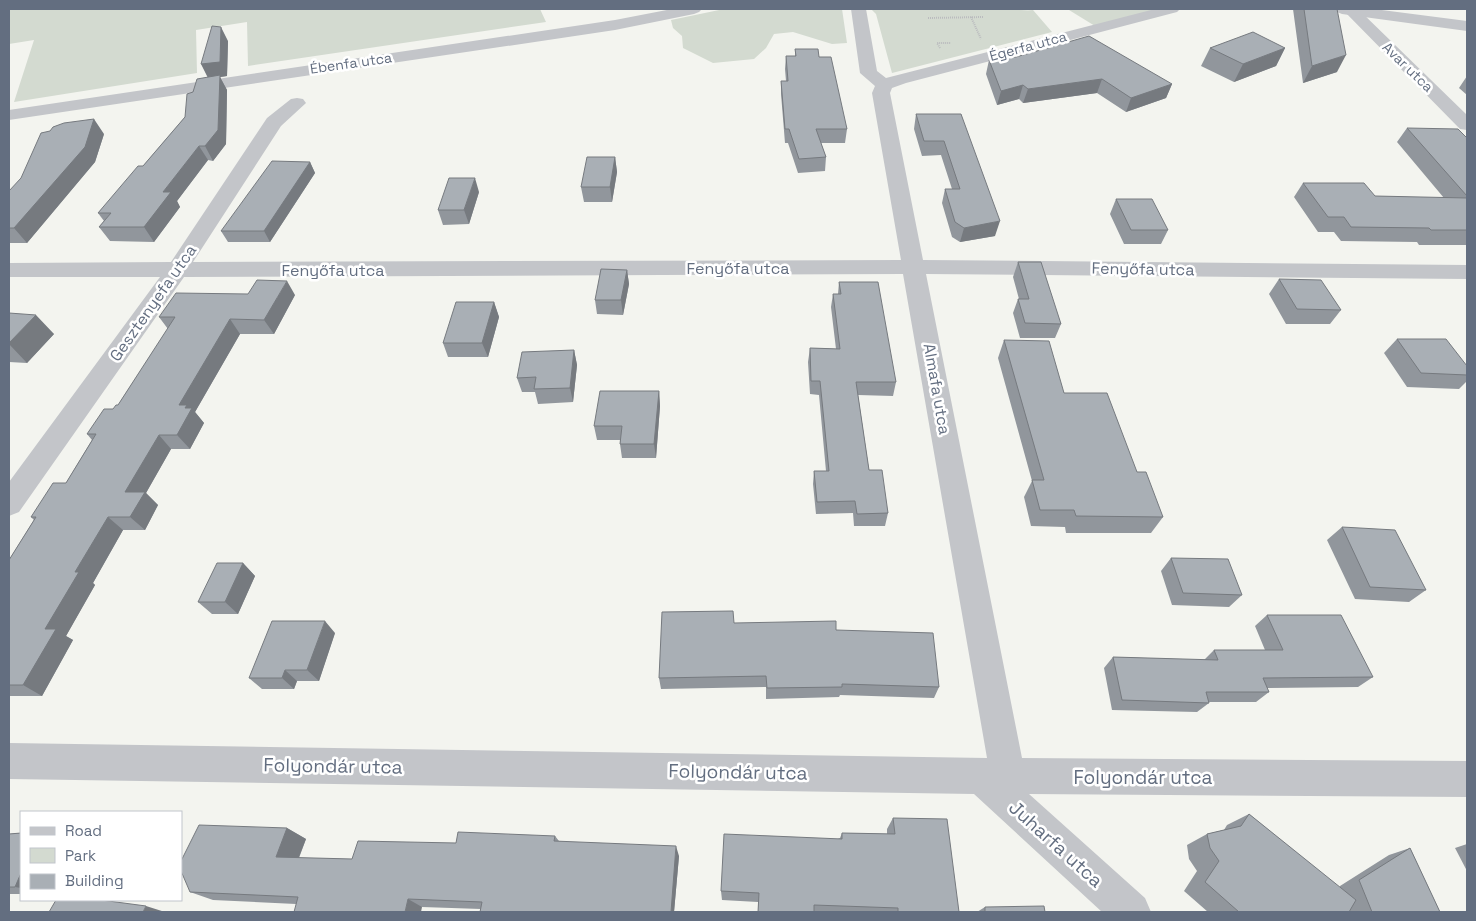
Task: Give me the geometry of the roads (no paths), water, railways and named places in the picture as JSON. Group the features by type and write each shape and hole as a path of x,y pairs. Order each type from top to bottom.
{"street":[{"name":"Ébenfa utca","path":"9,115 615,25 694,9"},
{"path":"858,9 869,73 884,85"},
{"name":"Égerfa utca","path":"884,85 1172,9"},
{"path":"1347,9 1467,26"},
{"name":"Avar utca","path":"1347,9 1467,125"},
{"name":"Almafa utca","path":"884,85 881,93 914,267 995,776"},
{"name":"Gesztenyefa utca","path":"9,504 177,270 274,122 297,103"},
{"name":"Fenyőfa utca","path":"9,270 914,267 1467,272"},
{"name":"Folyondár utca","path":"9,761 995,776 1467,779"},
{"name":"Juharfa utca","path":"995,776 1131,912"}]}
